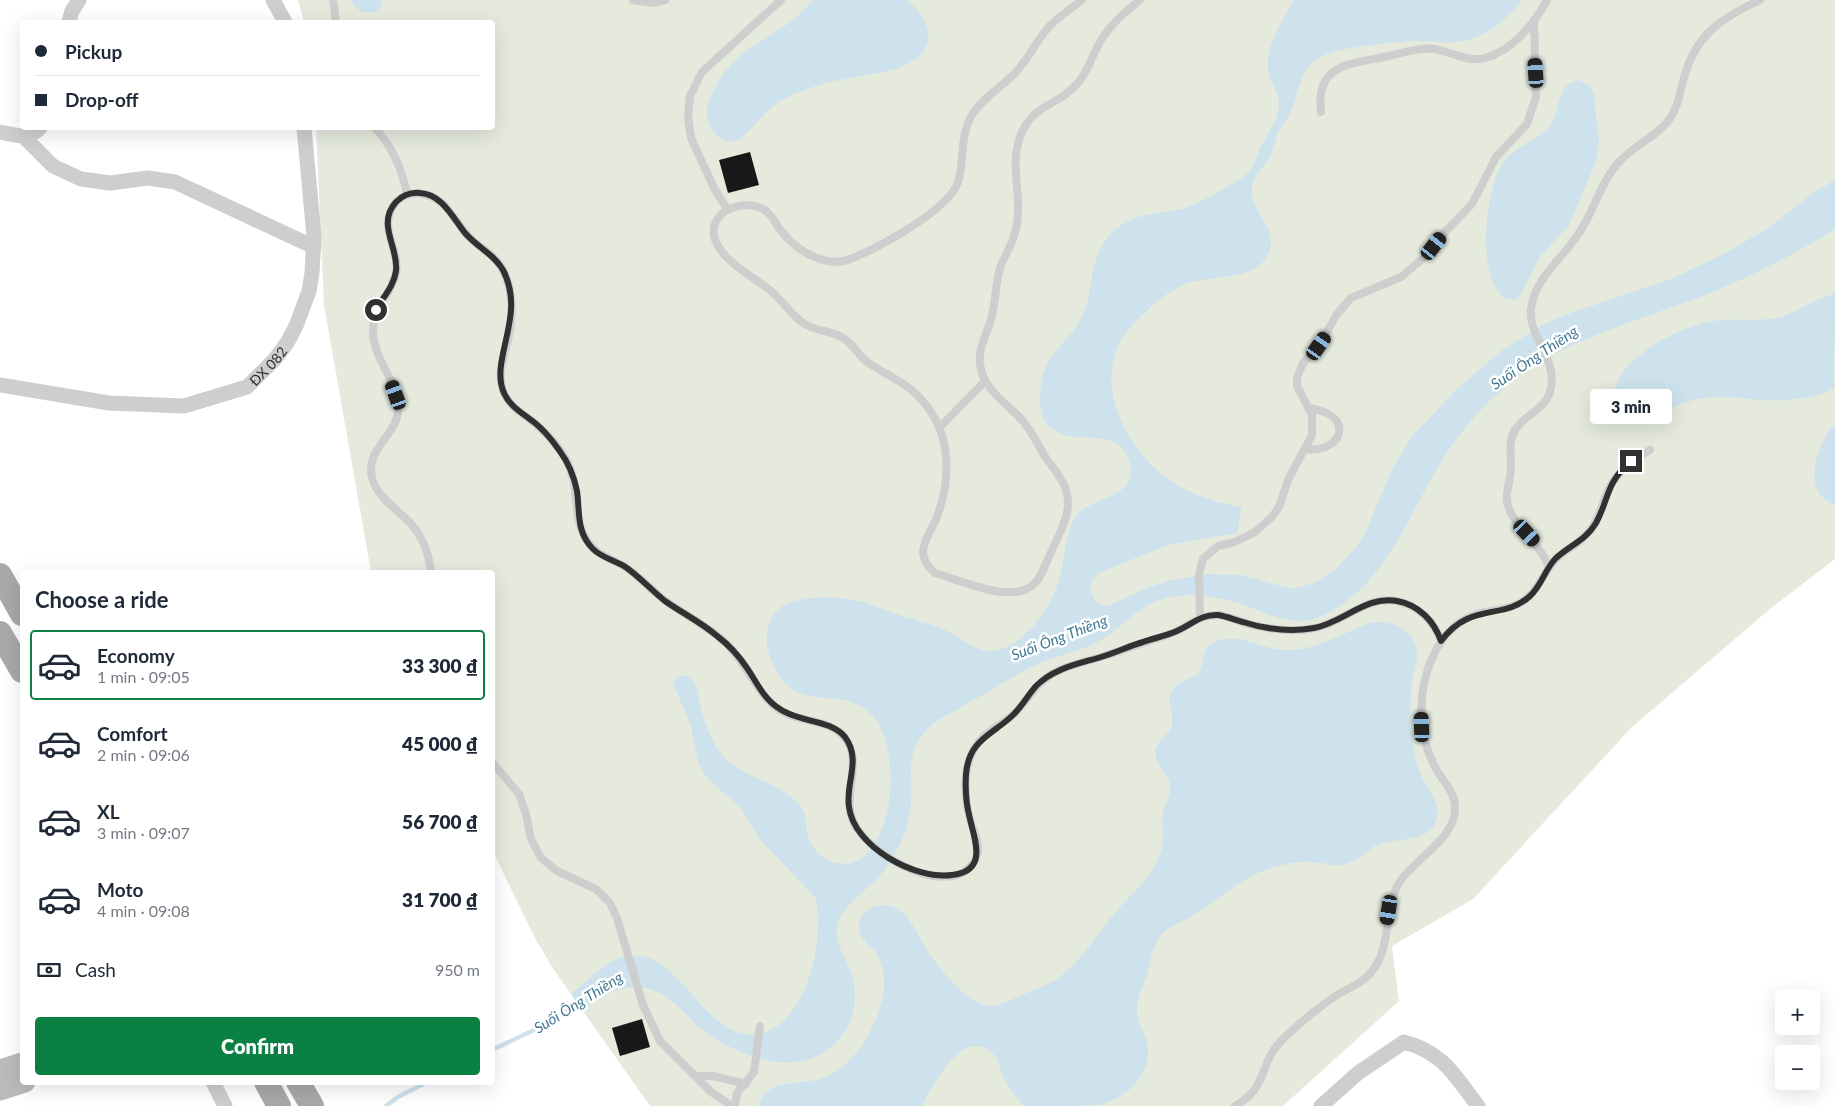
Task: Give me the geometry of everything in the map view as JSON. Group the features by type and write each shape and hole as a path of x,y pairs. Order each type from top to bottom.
{"main road":[{"path":"0,575 20,610"},
{"path":"0,633 20,668"},
{"path":"268,1085 279,1106"},
{"path":"300,1085 312,1106"}],"street":[{"path":"70,20 72,11 79,0"},
{"path":"273,0 284,20"},
{"path":"0,132 23,136 34,134 38,130"},
{"name":"ĐX 082","path":"0,384 108,403 184,406 247,387 275,359 296,326 309,291 314,247 304,130"},
{"path":"23,136 53,166 81,179 110,183 148,178 174,182 314,247"},
{"path":"1321,1106 1358,1073 1404,1042 1423,1047 1440,1058 1478,1106"},
{"path":"0,1070 20,1064"},
{"path":"0,1090 20,1083"},
{"path":"214,1085 225,1106"}],"lane":[{"path":"333,0 336,20"},
{"path":"633,0 653,3 665,0"},
{"path":"1082,0 1048,27 1015,73 978,107 965,132 960,175 954,192 904,233 851,259 826,261 796,247 782,233 769,213 760,208 744,206 728,210 717,219 714,229 716,242 723,254 774,293 804,324 840,336 864,359 909,387 927,405 940,427 946,451 946,477 942,502 923,547 926,564 935,572 1000,592 1022,592 1036,582 1060,536 1068,508 1067,494 1062,480 1024,422 985,381 980,365 981,348 991,320 1000,268 1013,240 1018,216 1014,163 1019,139 1036,113 1070,91 1078,83 1090,65 1104,35 1120,17 1140,0"},
{"path":"1321,112 1323,87 1333,73 1347,63 1422,49 1442,50 1466,59 1482,59 1496,54 1512,43 1534,21 1547,0"},
{"path":"1549,567 1541,549 1515,520 1507,499 1512,438 1520,424 1545,403 1551,388 1551,370 1535,331 1531,310 1535,294 1544,278 1580,232 1611,172 1632,150 1657,133 1670,118 1678,101 1689,62 1703,39 1713,27 1738,9 1760,0"},
{"path":"728,210 715,190 692,138 688,117 690,96 702,72 778,1"},
{"path":"1200,618 1199,574 1204,559 1212,550 1246,537 1272,517 1279,508 1289,478 1306,449 1313,429 1312,415 1297,386 1299,370 1327,334 1343,305 1361,292 1391,282 1419,263 1454,221 1472,204 1496,157 1527,124 1536,97 1534,21"},
{"path":"376,130 392,151 408,194"},
{"path":"431,570 429,558 420,537 380,494 373,481 371,468 374,453 392,430 398,417 398,402 375,346 373,328 376,310 396,274 396,258 388,233 390,215 397,201 408,194 422,193 441,202 471,239 496,259 504,273 512,308 500,376 503,392 513,406 550,438 564,457 576,488 580,529 591,546 598,553 630,570 661,598 717,636 739,657 760,690 774,705 793,717 832,727 844,737 853,759 848,799 851,816 860,832 895,862 916,871 938,876 954,875 965,871 974,861 978,848 967,805 966,771 971,755 982,738 1008,719 1034,688 1052,674 1078,663 1173,633 1200,618 1220,615 1256,626 1302,630 1333,623 1376,601 1397,601 1408,604 1426,615 1435,627 1441,641"},
{"path":"940,427 985,381"},
{"path":"1306,449 1323,448 1335,440 1340,431 1340,426 1335,418 1324,412 1309,408"},
{"path":"1235,1106 1256,1090 1269,1060 1280,1042 1330,999 1362,982 1373,970 1383,950 1395,890 1406,873 1435,846 1452,823 1456,808 1454,798 1429,756 1422,727 1424,683 1428,668 1441,641 1454,626 1471,616 1509,607 1524,601 1536,590 1549,567 1590,531 1601,512 1609,487 1623,468 1650,450"},
{"path":"495,766 519,794 526,814 531,839 541,858 557,871 586,883 604,897 617,918 638,990 648,1018 660,1041 711,1092 733,1106 737,1093 754,1072 760,1026"},
{"path":"697,1076 713,1076 746,1084"}],"shaded area":[{"path":"298,0 1835,0 1835,559 1771,608 1632,727 1473,899 1392,946 1399,1001 1283,1106 650,1106 554,970 536,940 495,856 495,570 371,570 324,305 316,130 495,130 495,20 303,20"}],"water":[{"path":"351,0 382,0 381,7 377,11 369,13 359,9"},
{"path":"814,0 907,0 923,18 926,25 928,39 926,47 913,61 893,70 828,83 794,94 776,104 739,139 729,141 719,137 712,130 707,115 710,99 721,77 747,50 789,23"},
{"path":"1294,0 1522,0 1501,22 1475,38 1455,42 1420,41 1351,48 1325,55 1312,63 1308,68 1302,78 1292,110 1278,132 1273,151 1252,185 1256,208 1269,231 1271,239 1266,258 1259,266 1250,271 1193,282 1170,292 1135,322 1120,341 1113,362 1112,384 1116,406 1124,428 1137,448 1152,465 1178,485 1204,498 1242,507 1237,533 1168,545 1099,573 1092,580 1090,591 1098,604 1108,606 1149,587 1168,581 1208,574 1241,575 1292,589 1317,582 1336,569 1365,534 1392,469 1413,435 1458,388 1501,351 1542,325 1565,315 1671,279 1724,254 1768,228 1813,193 1835,180 1835,229 1784,258 1731,284 1596,335 1549,357 1526,371 1479,411 1450,449 1431,479 1383,563 1350,598 1330,612 1305,621 1294,621 1220,598 1193,595 1171,597 1158,601 1137,612 1096,643 1027,669 933,724 923,734 913,753 910,814 899,846 885,869 849,904 839,920 837,939 850,969 855,993 854,1004 852,1016 841,1037 823,1053 808,1060 792,1062 760,1059 714,1038 701,1029 669,999 647,989 636,987 613,991 592,1003 583,1011 571,994 612,961 631,955 642,956 656,961 669,971 719,1021 732,1030 746,1034 766,1032 783,1021 796,1005 807,984 814,961 818,915 815,897 761,841 741,808 709,780 703,772 698,762 691,726 673,683 677,677 690,677 697,689 705,723 720,753 742,771 791,797 801,807 805,816 809,839 820,855 831,862 844,864 857,861 867,854 881,831 890,790 891,775 887,745 882,732 876,720 864,708 850,702 806,695 792,689 780,677 770,657 767,644 767,630 774,614 787,604 803,599 834,597 850,599 936,626 979,649 992,651 1016,642 1036,623 1051,600 1059,581 1067,537 1073,521 1088,506 1118,492 1126,485 1130,476 1130,464 1123,449 1112,442 1068,436 1054,431 1045,420 1040,397 1042,379 1046,367 1049,360 1074,330 1082,317 1087,304 1097,256 1102,245 1111,234 1123,224 1137,217 1182,209 1197,203 1238,180 1250,170 1274,123 1278,111 1278,97 1268,69 1269,55 1273,39"},
{"path":"1579,80 1589,85 1594,95 1599,140 1596,162 1569,225 1539,258 1520,296 1514,300 1506,299 1496,288 1490,273 1487,254 1488,212 1497,175 1508,157 1545,131 1553,119 1566,87 1572,82"},
{"path":"1835,294 1834,389 1814,396 1792,400 1726,397 1703,398 1683,403 1652,418 1636,422 1627,419 1617,410 1615,392 1620,377 1631,363 1661,340 1708,322 1762,320 1780,317 1821,298"},
{"path":"1835,424 1835,505 1824,499 1817,490 1814,479 1815,467 1822,443"},
{"path":"1373,622 1389,623 1403,629 1409,634 1416,647 1417,658 1411,691 1412,741 1422,777 1437,807 1437,818 1433,826 1428,832 1420,836 1377,845 1356,860 1346,864 1301,862 1268,869 1248,878 1163,933 1154,946 1139,996 1137,1015 1148,1049 1145,1069 1134,1086 1117,1098 1098,1105 1024,1106 1005,1081 995,1056 983,1047 972,1046 961,1051 951,1060 922,1106 758,1106 762,1097 776,1087 823,1078 834,1072 853,1056 867,1038 881,1004 884,980 879,958 864,941 860,933 859,921 869,909 887,905 903,913 941,970 963,993 979,1003 986,1005 1001,1004 1057,979 1079,959 1117,910 1147,878 1158,859 1163,843 1163,811 1169,796 1170,785 1158,763 1155,752 1159,743 1171,728 1170,698 1173,689 1179,683 1199,673 1204,653 1208,646 1222,639 1231,638 1280,650 1301,649 1322,643"}],"building":[{"path":"750,152 759,185 728,193 719,160"},
{"path":"642,1019 650,1047 620,1056 612,1028"}],"waterway":[{"name":"Suối Ông Thiềng","path":"495,1049 555,1020 580,1000"},
{"name":"Suối Ông Thiềng","path":"386,1106 398,1097 421,1085"}],"route":[{"path":"376,310 394,281 396,274 396,258 388,233 388,224 393,206 408,194 422,193 435,198 447,208 466,234 496,259 504,273 512,308 500,376 503,392 507,400 519,412 539,426 550,438 568,464 576,488 580,529 585,538 594,550 630,570 661,598 710,630 729,646 748,669 765,697 783,712 804,721 824,724 838,731 849,744 852,751 853,772 848,799 851,816 855,825 866,839 895,862 905,868 938,876 954,875 965,871 970,867 977,855 977,841 970,820 966,791 966,771 976,746 989,732 1004,723 1016,712 1034,688 1062,668 1173,633 1204,616 1220,615 1256,626 1302,630 1326,625 1340,620 1366,605 1376,601 1387,600 1408,604 1426,615 1438,632 1441,641 1462,620 1488,611 1517,605 1530,596 1556,559 1590,531 1601,512 1609,487 1616,476 1631,461"}]}
